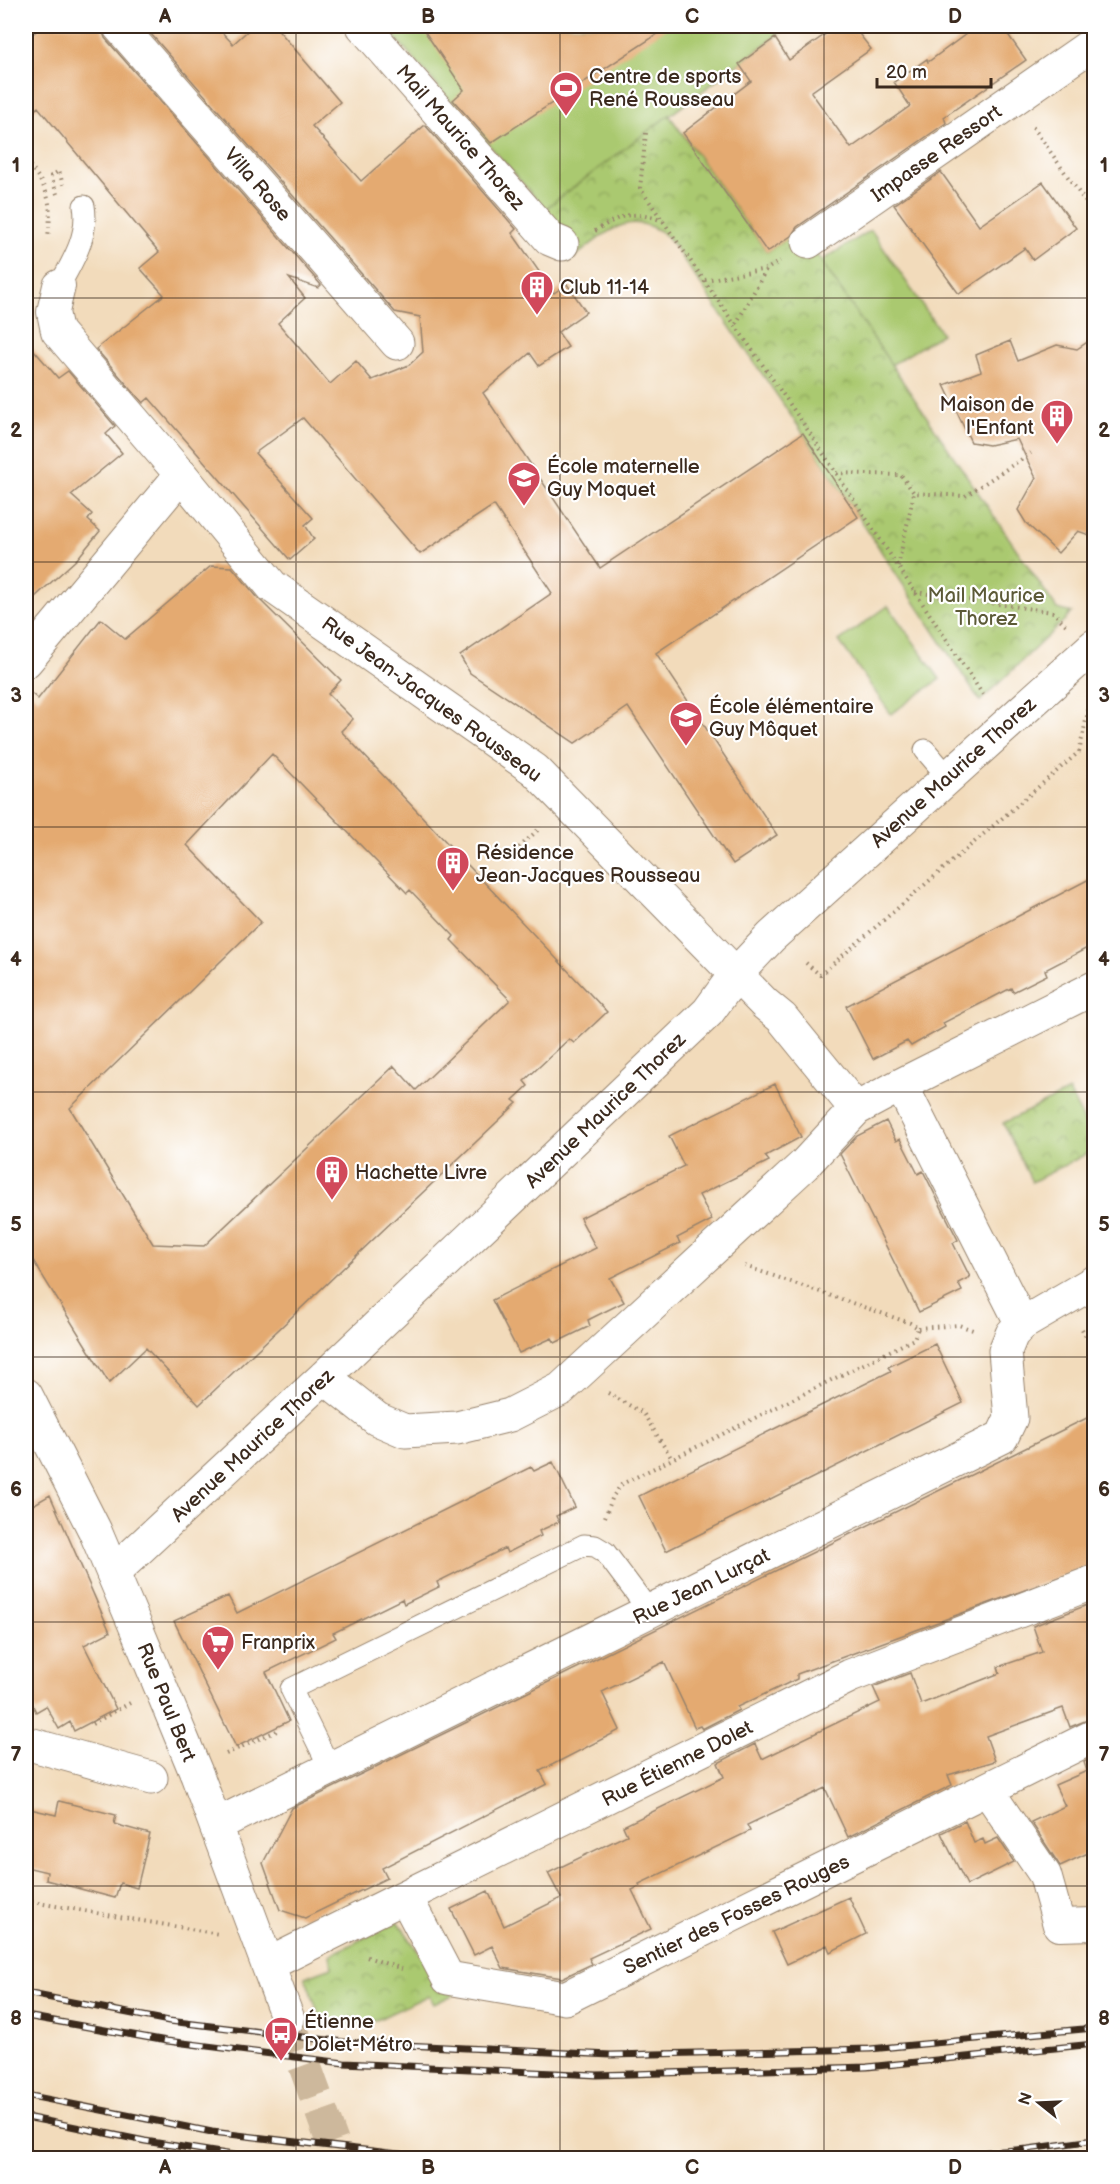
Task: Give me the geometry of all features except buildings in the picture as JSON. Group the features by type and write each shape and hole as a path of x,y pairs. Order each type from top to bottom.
{"street":[{"name":"Villa Rose","path":"119,26 397,343"},
{"name":"Mail Maurice Thorez","path":"363,26 550,239 562,244"},
{"name":"Impasse Ressort","path":"808,242 1094,44"},
{"name":"Rue Jean-Jacques Rousseau","path":"59,286 53,312 57,331 181,475 272,586 535,770 735,975 782,1017 856,1109"},
{"path":"26,661 181,475"},
{"name":"Avenue Maurice Thorez","path":"112,1573 324,1377 708,1012 735,975 771,937 1095,645"},
{"path":"324,1377 377,1419 405,1431 457,1428 510,1415 561,1389 804,1165 856,1109 1095,988"},
{"path":"901,1085 1022,1324"},
{"name":"Rue Jean Lurçat","path":"216,1825 1002,1437 1011,1418 1005,1351 1012,1334 1022,1324 1095,1282"},
{"name":"Rue Paul Bert","path":"26,1395 94,1531 112,1573 216,1825 288,2019"},
{"name":"Rue Étienne Dolet","path":"269,1964 850,1676 1095,1582"},
{"name":"Sentier des Fosses Rouges","path":"448,1978 566,1998 1095,1736"},
{"path":"37,1747 151,1778"},
{"path":"988,1791 1045,1875 1059,1925 1095,1924"},
{"path":"406,1898 448,1978"}],"lane":[{"path":"59,286 79,252 86,214 84,206"},
{"path":"925,750 948,777"},
{"path":"331,1770 291,1689 584,1545 595,1546 605,1552 650,1612"}],"path":[{"path":"1014,100 1095,214"},
{"path":"646,133 640,188 736,324 988,701"},
{"path":"562,244 582,238 622,215 641,214 663,222"},
{"path":"705,280 767,269 808,242"},
{"path":"26,254 32,258"},
{"path":"736,324 767,269"},
{"path":"914,493 965,496 1031,453"},
{"path":"836,473 901,474 914,493 898,567"},
{"path":"915,592 1053,612 1066,626"},
{"path":"806,963 820,975 1079,752 1091,697"},
{"path":"506,860 535,833"},
{"path":"708,1254 910,1323 918,1328 959,1325 983,1333"},
{"path":"1080,1324 1095,1352"},
{"path":"605,1517 613,1496 622,1484 914,1339 918,1328"},
{"path":"576,1375 643,1413 672,1459"},
{"path":"223,1756 305,1718"},
{"path":"26,1901 228,1936"},
{"path":"361,1957 370,1957 421,1977 448,1978"}],"green space":[{"name":"Centre de sports René Rousseau","path":"385,26 789,26 545,209"},
{"name":"Mail Maurice Thorez","path":"669,115 767,252 800,230 1057,609 1072,613 980,701 803,433 668,237 640,223 628,224 604,234 568,262 545,209"},
{"path":"871,230 942,334 891,365 821,261"},
{"path":"888,606 940,679 891,714 839,641"},
{"path":"1069,1091 1094,1141 1094,1150 1032,1182 1003,1123"},
{"path":"398,1921 440,1985 463,1990 434,2004 429,1995 364,2026 322,2022 305,1977 332,1967 330,1955"}],"tunnel":[{"path":"288,2019 338,2158"}],"railway":[{"path":"26,1993 169,2021 344,2042 611,2055 870,2049 1094,2028"},
{"path":"26,2016 167,2041 344,2063 597,2075 867,2067 1094,2044"},
{"path":"26,2095 212,2132 432,2158"},
{"path":"26,2117 145,2141 252,2158"},
{"path":"914,2158 1028,2149 1094,2140"},
{"path":"26,2152 52,2158"}],"place":[{"name":"Centre de sports René Rousseau","path":"566,117"},
{"name":"Club 11-14","path":"537,316"},
{"name":"Maison de l'Enfant","path":"1057,445"},
{"name":"École maternelle Guy Moquet","path":"524,507"},
{"name":"École élémentaire Guy Môquet","path":"686,747"},
{"name":"Résidence Jean-Jacques Rousseau","path":"453,892"},
{"name":"Hachette Livre","path":"332,1201"},
{"name":"Franprix","path":"218,1671"},
{"name":"Étienne Dolet-Métro","path":"281,2062"}]}
